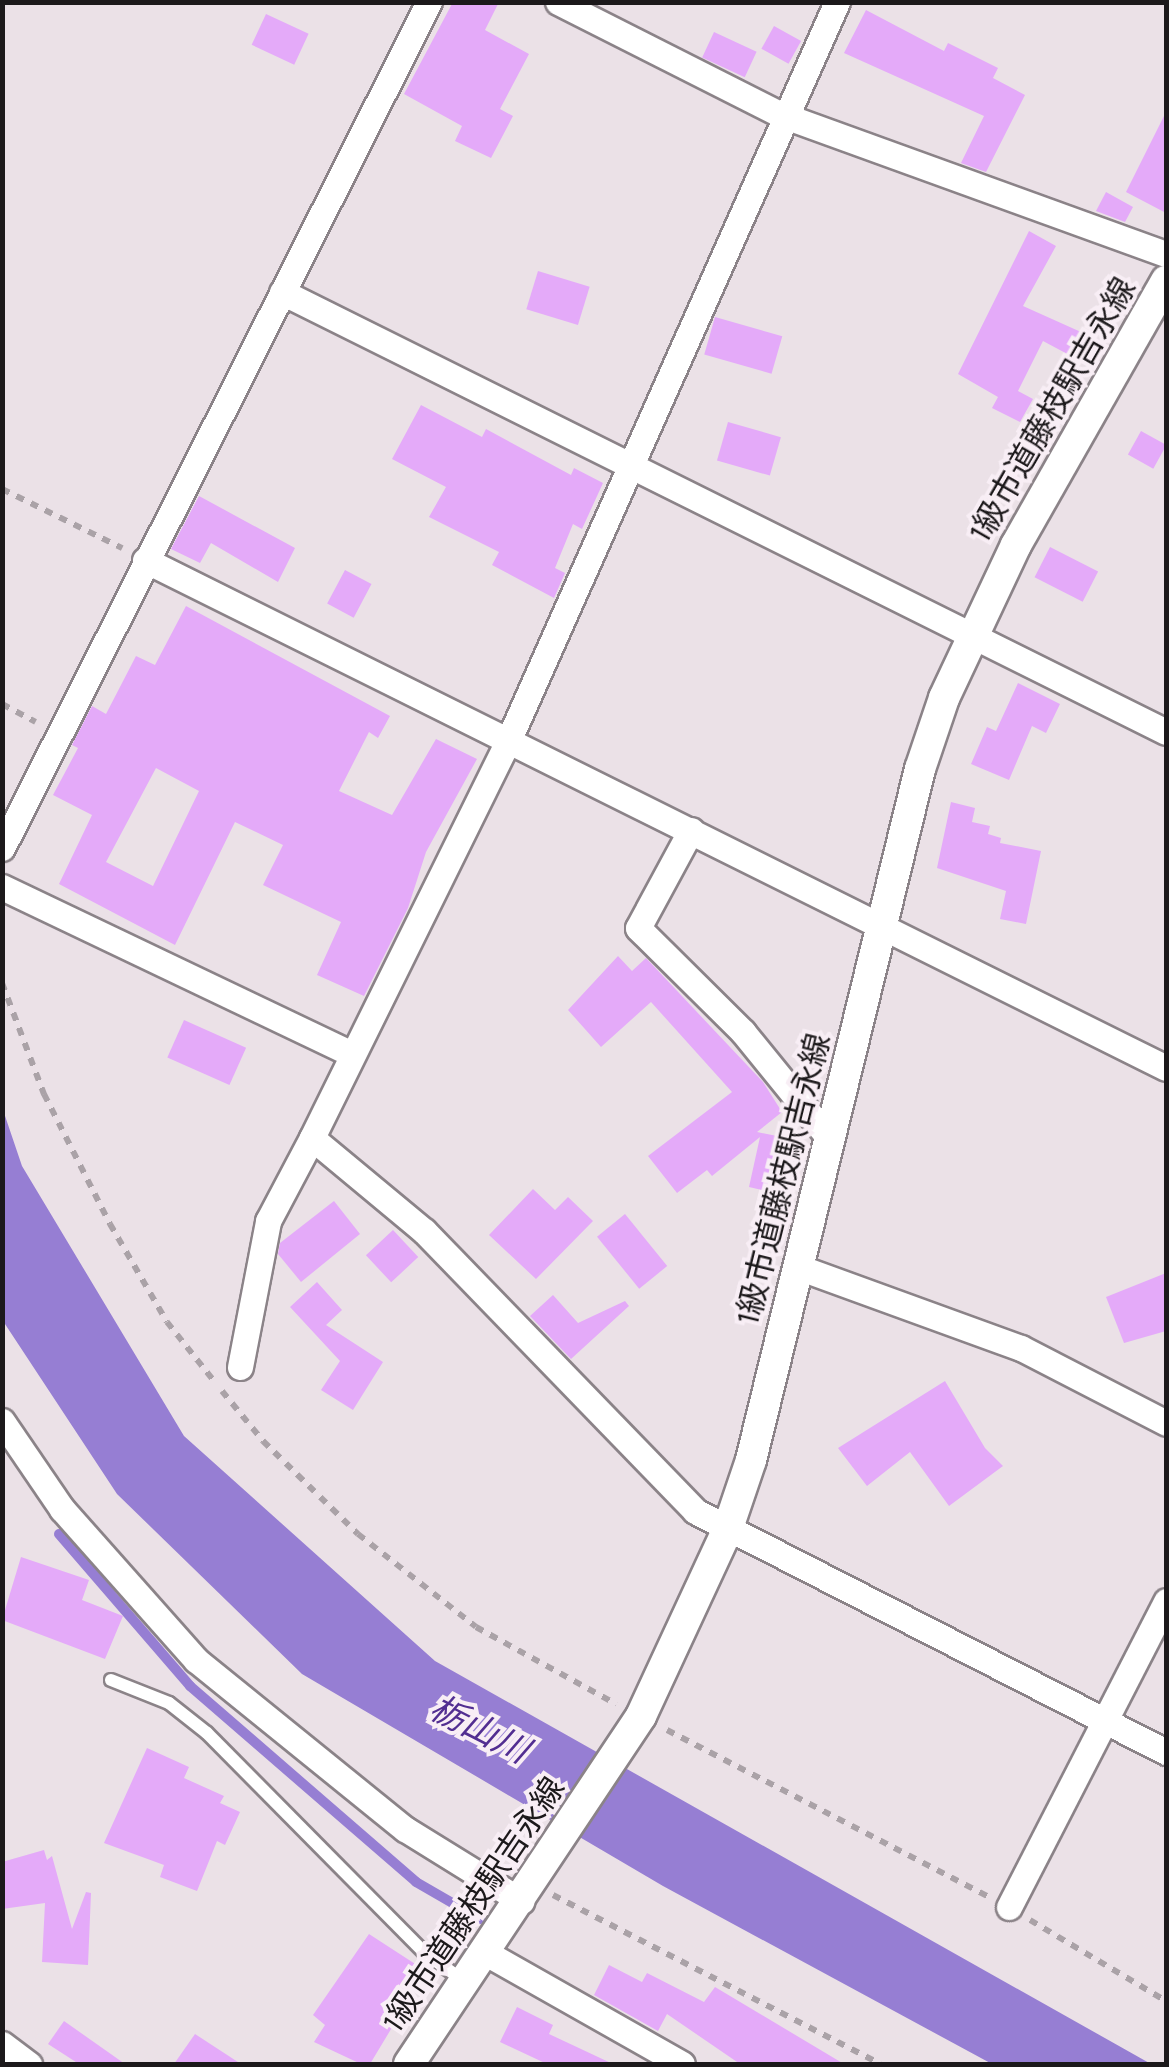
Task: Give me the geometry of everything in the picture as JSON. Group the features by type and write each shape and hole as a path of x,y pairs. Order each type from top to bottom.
{"street":[{"path":"2,848 429,2"},
{"path":"558,2 782,115 1166,254"},
{"path":"240,1368 268,1221 509,739 782,115 837,2"},
{"name":"1級市道藤枝駅吉永線","path":"410,2064 641,1716 727,1531 798,1266 920,769 972,633 1166,281"},
{"path":"282,292 628,470 972,633 1166,732"},
{"path":"145,560 1166,1068"},
{"path":"691,830 638,928 743,1032 830,1138"},
{"path":"2,888 352,1054"},
{"path":"312,1138 424,1231 695,1511 727,1531 1166,1752"},
{"path":"798,1266 1021,1348 1166,1423"},
{"path":"2,1420 62,1509 196,1660 405,1829 527,1893"},
{"path":"1009,1907 1166,1601"},
{"path":"486,1953 682,2064"},
{"path":"2,2044 30,2064"}],"lane":[{"path":"110,1680 169,1703 207,1733 426,1954 466,1982"}],"path":[{"path":"2,489 145,560"},
{"path":"2,704 59,734"},
{"path":"2,983 44,1094 110,1224 167,1322 263,1441 358,1534 476,1627 1009,1907 1166,2001"},
{"path":"527,1893 880,2064"}],"water":[{"name":"栃山川","path":"2,1107 22,1166 184,1436 435,1661 1151,2064 992,2064 663,1886 302,1674 117,1494 3,1321"}],"building":[{"path":"453,2 499,2 485,30 529,54 500,109 513,116 491,158 455,141 462,126 404,94"},
{"path":"866,10 944,51 948,43 998,68 993,78 1025,95 986,172 961,163 984,116 844,53"},
{"path":"266,14 309,34 294,65 252,45"},
{"path":"774,26 801,41 789,64 761,49"},
{"path":"714,32 757,52 745,77 702,57"},
{"path":"1166,112 1166,213 1126,192"},
{"path":"1106,192 1133,207 1125,222 1096,211"},
{"path":"1029,231 1056,246 1023,306 1101,341 1088,365 1043,341 1018,391 1033,399 1020,422 992,408 998,397 958,374"},
{"path":"538,271 590,287 578,325 526,309"},
{"path":"715,317 782,336 772,374 704,354"},
{"path":"421,405 482,437 486,429 571,475 574,468 603,483 582,529 573,524 555,568 565,573 554,598 492,565 499,552 429,517 446,487 392,459"},
{"path":"728,422 781,437 770,476 717,460"},
{"path":"1141,431 1166,445 1153,469 1128,455"},
{"path":"199,496 295,548 278,582 211,543 200,563 171,549"},
{"path":"1050,547 1098,572 1083,602 1035,577"},
{"path":"345,570 371,584 354,618 327,604"},
{"path":"186,606 390,716 378,738 369,732 339,791 392,815 436,739 477,759 426,852 408,908 364,996 317,975 341,922 263,885 283,845 235,822 175,945 59,884 92,815 53,795 78,748 72,745 92,706 106,714 136,656 155,665","holes":["156,768 199,791 153,886 106,862"]},
{"path":"1018,683 1060,704 1046,733 1032,726 1009,780 971,764 987,727 996,731"},
{"path":"951,802 975,808 972,822 990,826 988,834 1001,838 1000,843 1041,851 1026,924 1000,919 1006,891 937,868"},
{"path":"618,956 632,971 646,958 763,1082 782,1112 757,1132 797,1140 784,1195 749,1187 760,1137 712,1176 707,1170 677,1193 648,1156 732,1092 651,1002 601,1047 568,1010"},
{"path":"184,1020 246,1048 229,1085 167,1057"},
{"path":"533,1189 555,1210 568,1197 593,1221 536,1279 489,1235"},
{"path":"334,1201 360,1234 301,1282 278,1254 280,1243"},
{"path":"625,1214 667,1266 639,1289 597,1237"},
{"path":"393,1230 418,1257 391,1282 366,1255"},
{"path":"1166,1273 1166,1331 1124,1343 1106,1297"},
{"path":"317,1282 342,1310 326,1325 383,1362 353,1410 321,1390 340,1361 290,1307"},
{"path":"553,1295 578,1323 625,1301 629,1306 571,1359 530,1316"},
{"path":"945,1381 985,1448 1003,1466 949,1506 910,1452 867,1486 838,1448"},
{"path":"21,1557 89,1580 82,1600 123,1616 105,1659 2,1620"},
{"path":"147,1748 189,1767 184,1778 224,1796 220,1803 240,1812 225,1845 217,1841 197,1891 160,1877 164,1865 104,1843"},
{"path":"44,1850 47,1860 52,1856 72,1929 86,1892 91,1893 88,1965 42,1962 45,1903 2,1909 2,1862"},
{"path":"369,1934 426,1971 370,2064 361,2064 314,2042 325,2025 313,2015"},
{"path":"609,1965 642,1982 647,1973 704,2002 715,1987 844,2064 740,2064 667,2014 658,2031 594,1995"},
{"path":"517,2007 553,2025 549,2034 613,2064 547,2064 500,2042"},
{"path":"64,2021 125,2064 79,2064 48,2044"},
{"path":"195,2034 241,2064 174,2064"}],"waterway":[{"path":"59,1534 190,1686 416,1882 480,1919"}]}
